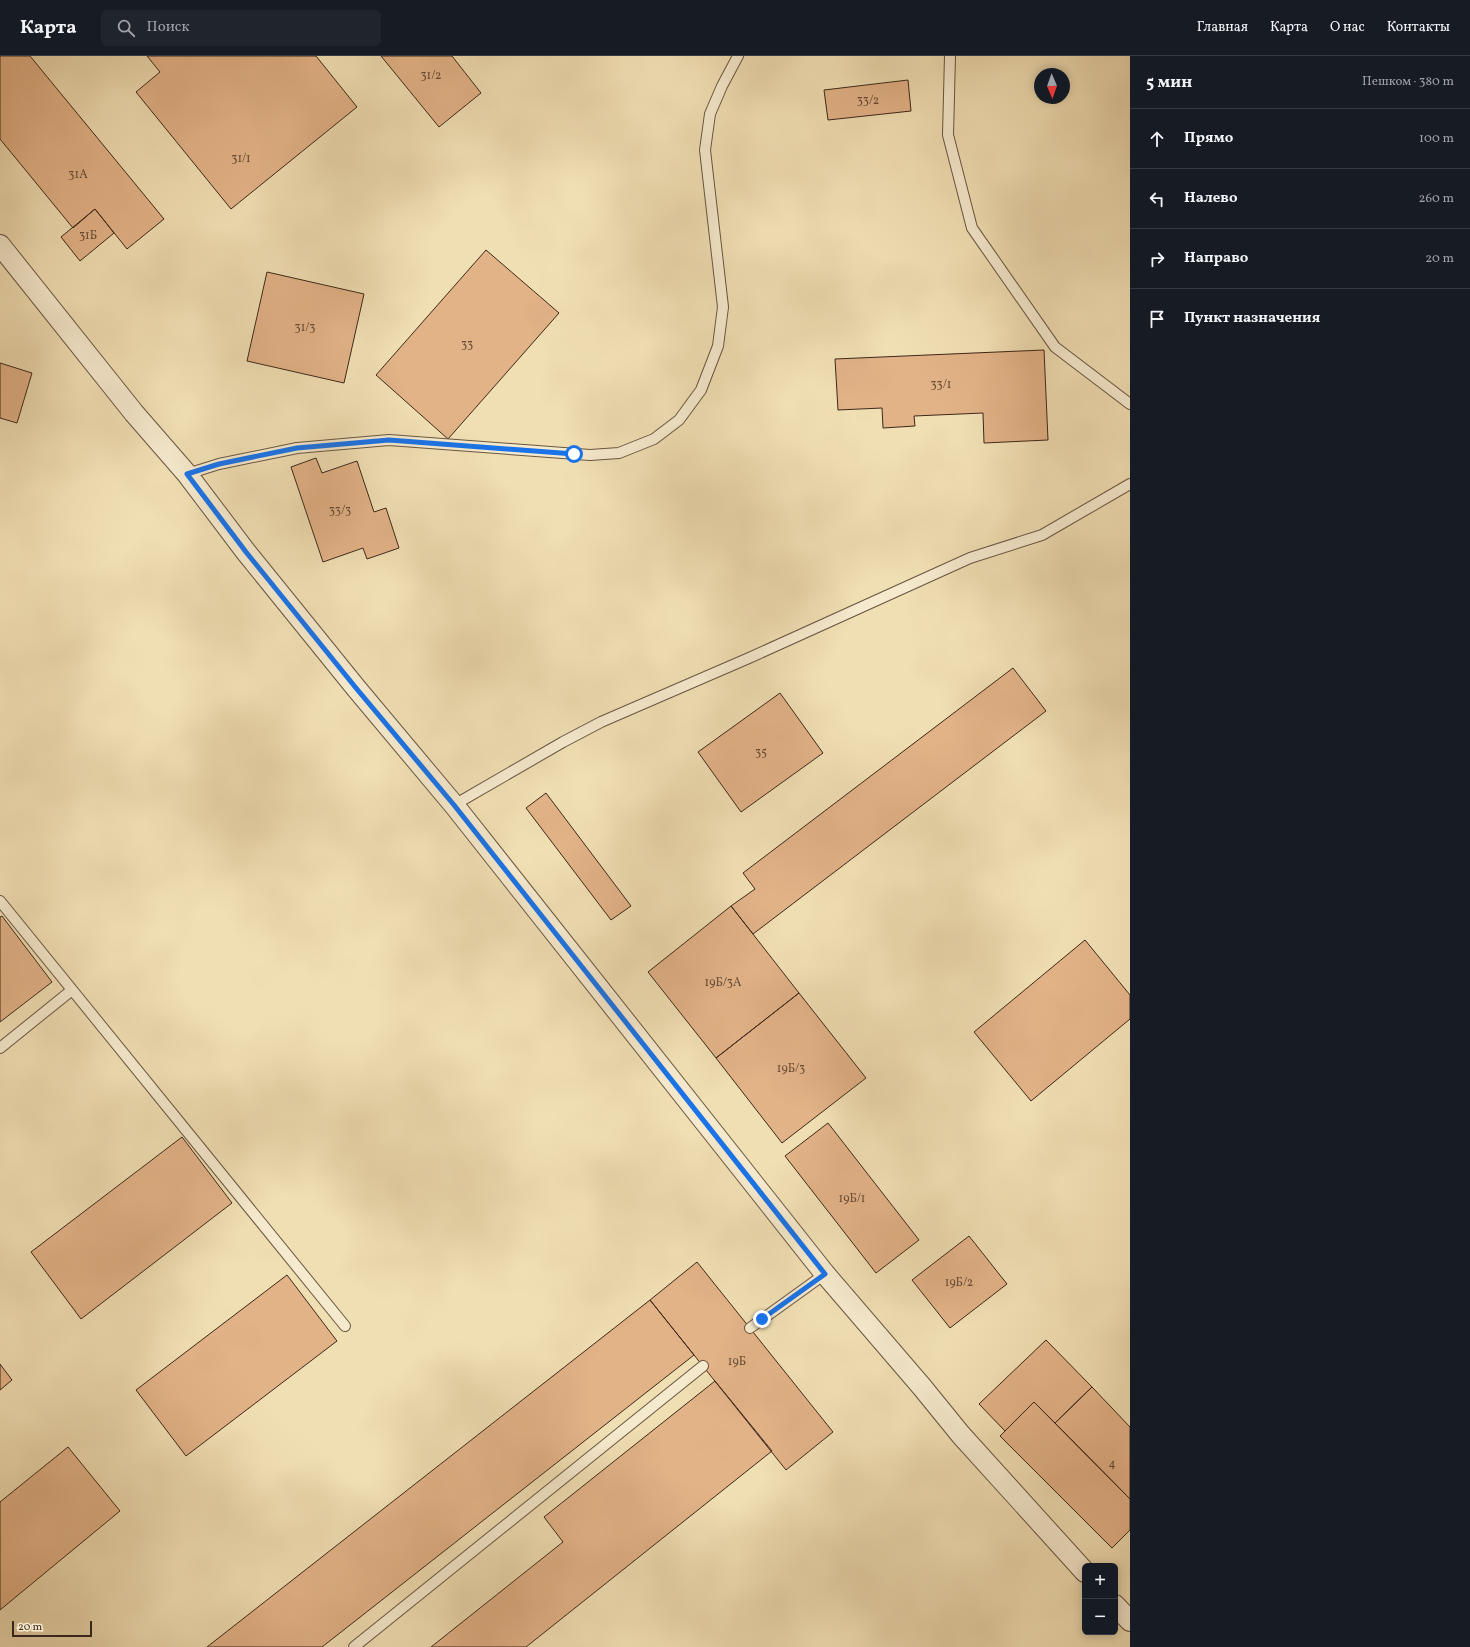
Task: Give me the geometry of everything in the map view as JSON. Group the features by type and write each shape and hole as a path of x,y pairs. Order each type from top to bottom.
{"street":[{"path":"0,245 134,413 187,474 246,552 356,688 454,805 825,1274 922,1387 961,1436 1082,1569"},
{"path":"1118,1607 1130,1621"}],"lane":[{"path":"187,474 219,464 260,455 297,448 349,442 389,440 590,455 619,453 654,439 679,420 701,390 718,346 723,307 705,150 710,114 722,86 738,56"},
{"path":"950,56 948,135 972,228 1055,347 1130,404"},
{"path":"454,805 563,742 601,722 749,658 970,558 1042,535 1130,484"},
{"path":"0,901 345,1326"},
{"path":"0,1048 72,990"},
{"path":"750,1328 825,1274"},
{"path":"354,1647 703,1366"}],"building":[{"path":"0,56 30,56 164,219 127,249 95,209 73,228 0,139"},
{"path":"147,56 316,56 357,107 231,209 136,92 160,72"},
{"path":"381,56 452,56 481,93 439,127"},
{"path":"908,80 911,111 828,120 824,90"},
{"path":"95,209 114,233 80,261 61,237"},
{"path":"486,250 559,313 448,439 376,375"},
{"path":"267,272 364,294 344,383 247,361"},
{"path":"1044,350 1048,440 984,443 983,413 914,416 915,426 883,428 882,408 838,410 835,359"},
{"path":"0,363 32,373 17,423 0,418"},
{"path":"316,458 322,473 357,461 374,512 386,508 399,548 367,559 363,548 323,562 291,467"},
{"path":"1013,668 1046,711 753,934 731,906 755,889 743,873"},
{"path":"780,693 823,753 741,812 698,752"},
{"path":"546,793 631,906 611,920 526,808"},
{"path":"731,906 799,993 716,1058 648,972"},
{"path":"2,916 52,982 0,1022 0,917"},
{"path":"1085,940 1130,995 1130,1019 1031,1101 974,1032"},
{"path":"799,993 866,1078 782,1143 716,1058"},
{"path":"828,1123 919,1240 876,1273 785,1156"},
{"path":"182,1137 232,1203 81,1319 31,1252"},
{"path":"969,1236 1007,1284 950,1328 912,1280"},
{"path":"697,1262 833,1432 786,1470 650,1300"},
{"path":"287,1275 337,1341 186,1456 136,1390"},
{"path":"650,1300 694,1355 322,1647 207,1647"},
{"path":"1046,1340 1092,1387 1055,1423 1034,1402 1005,1431 979,1404"},
{"path":"0,1364 12,1380 0,1390"},
{"path":"715,1381 772,1451 526,1647 431,1647 563,1542 544,1517"},
{"path":"1092,1387 1130,1427 1130,1499 1055,1423"},
{"path":"1034,1402 1130,1499 1130,1530 1112,1548 1000,1436"},
{"path":"68,1447 120,1511 0,1610 0,1502"}],"route":[{"path":"574,454 389,440 349,442 297,448 260,455 219,464 187,474 246,552 356,688 454,805 577,963 825,1274 762,1319"}]}
